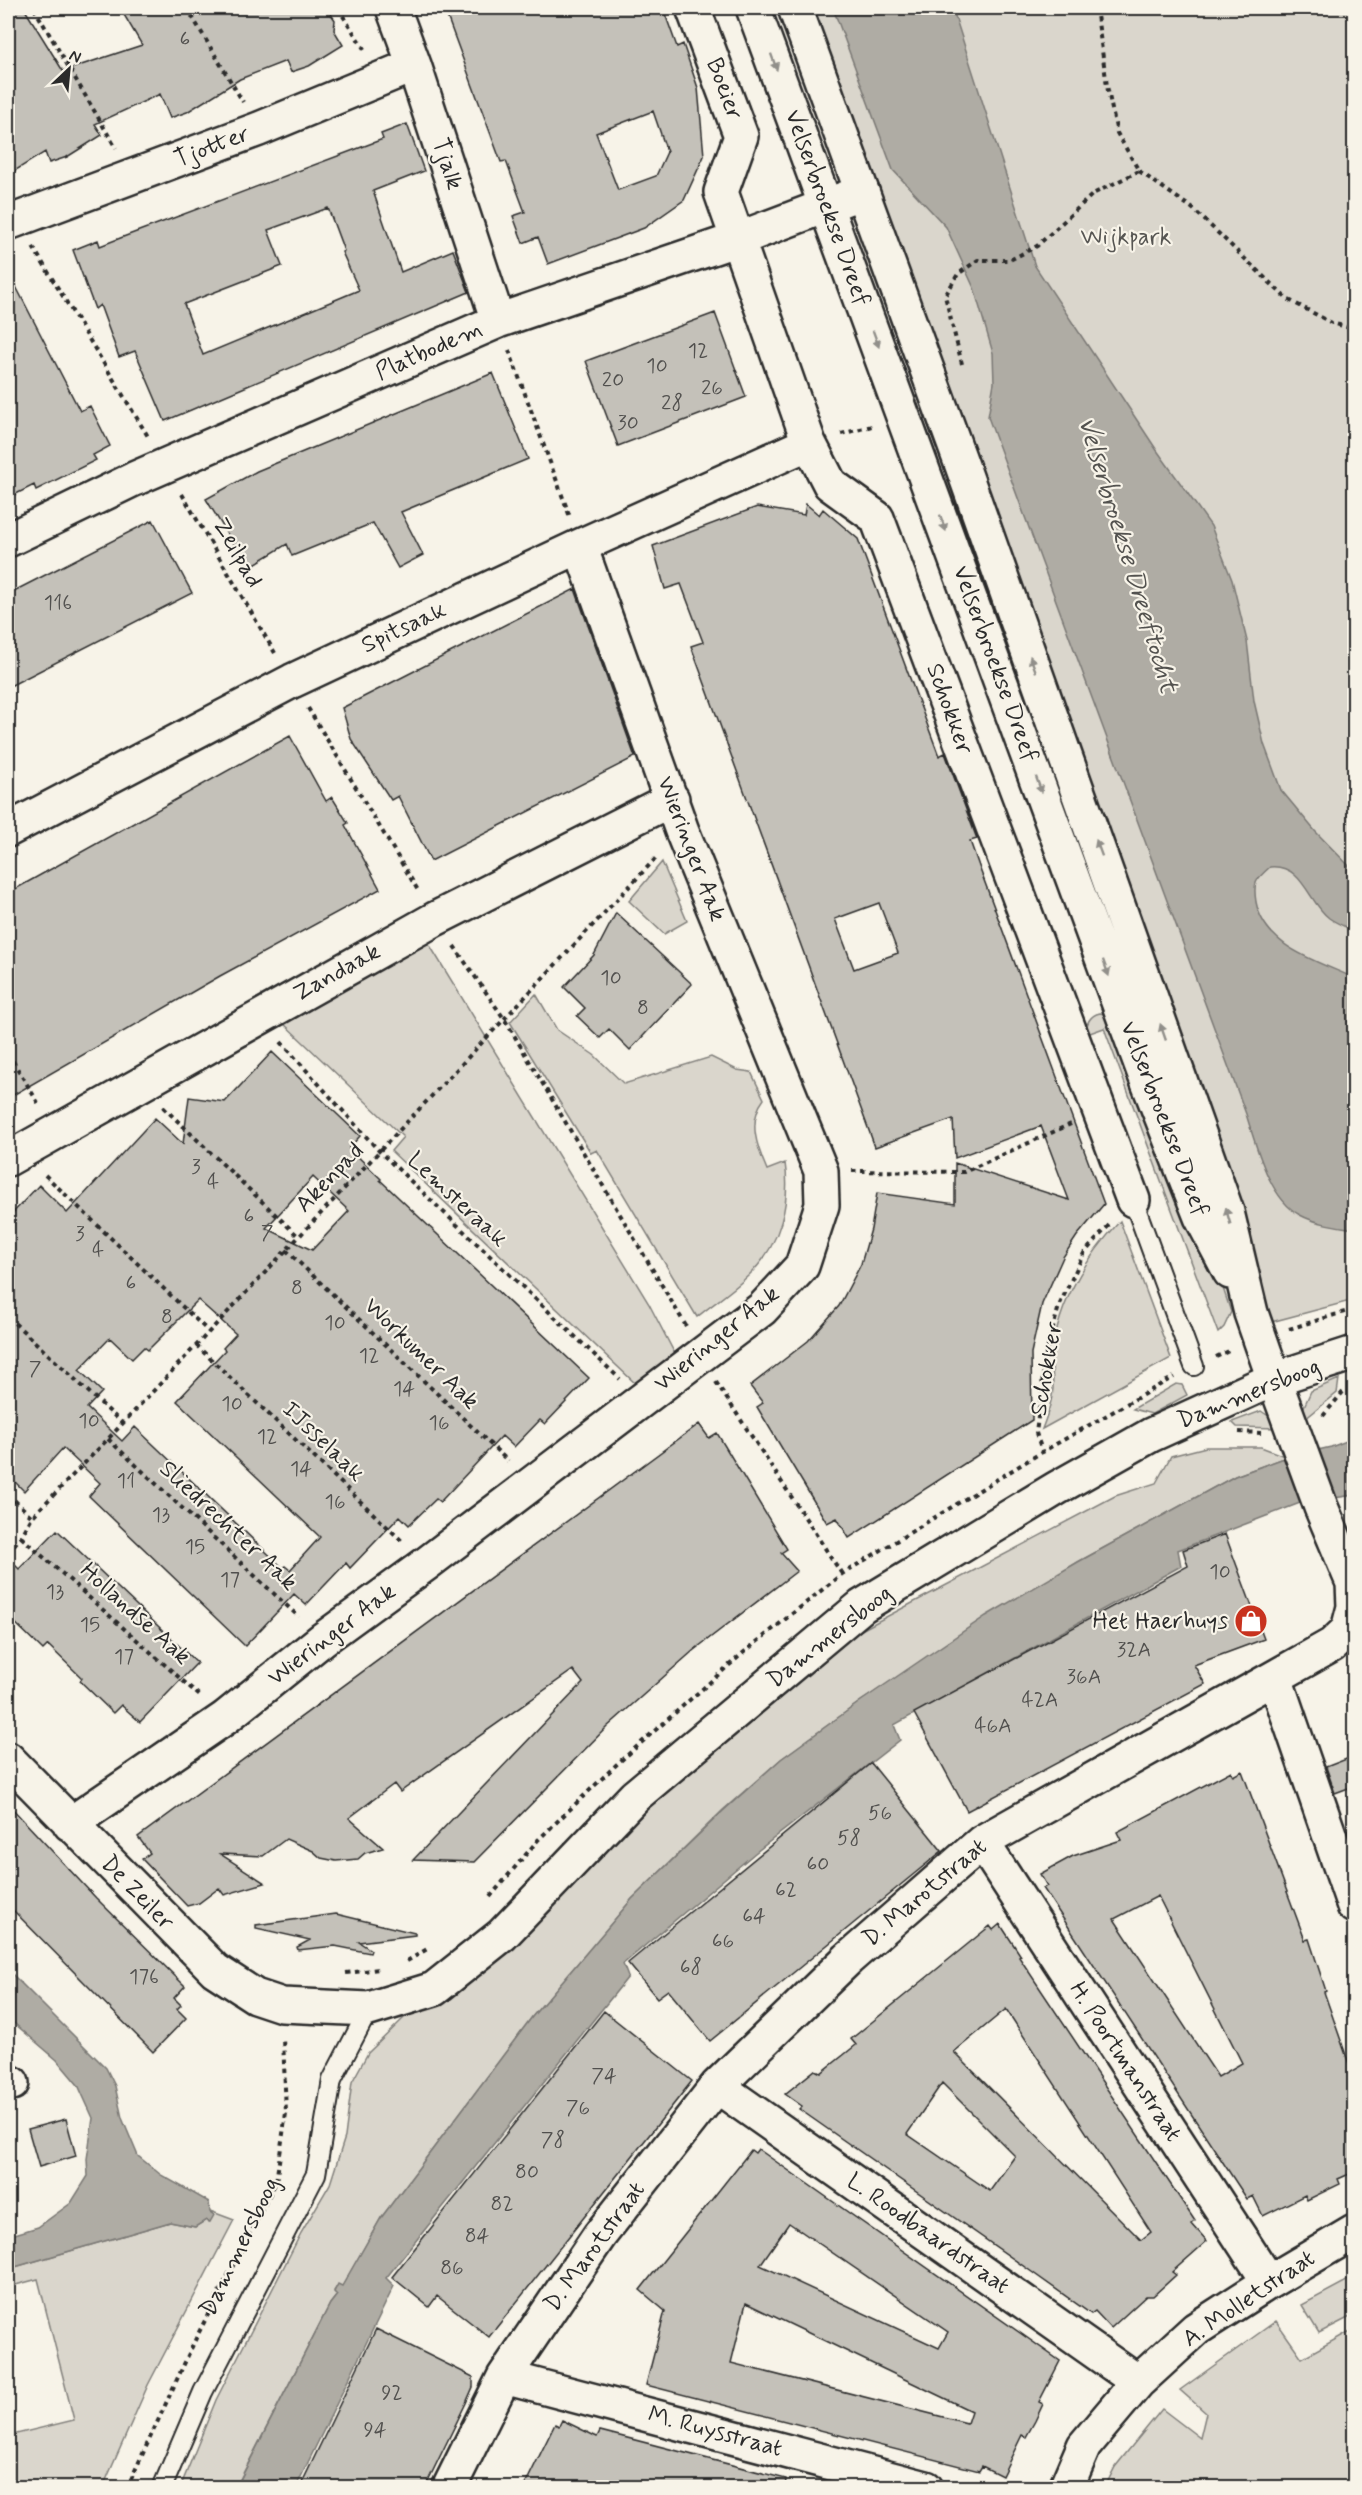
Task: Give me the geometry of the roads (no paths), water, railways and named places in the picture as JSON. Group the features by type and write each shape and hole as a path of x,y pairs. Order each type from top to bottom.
{"street":[{"name":"Tjalk","path":"393,8 498,321"},
{"name":"Boeier","path":"693,8 741,136 721,192 738,239"},
{"name":"Velserbroekse Dreef","path":"753,8 1145,1075 1201,1217 1255,1326"},
{"name":"Velserbroekse Dreef","path":"795,8 1053,719 1227,1212 1255,1326 1274,1379"},
{"name":"Tjotter","path":"11,221 259,129 414,65"},
{"name":"Platbodem","path":"8,540 165,466 498,321 738,239 862,192"},
{"name":"Schokker","path":"738,239 809,443 830,484 877,518 1133,1200"},
{"name":"Spitsaak","path":"8,830 292,681 580,546 809,443"},
{"name":"Wieringer Aak","path":"70,1824 225,1718 323,1640 762,1309 802,1266 822,1205 821,1171 682,831 580,546"},
{"name":"Zandaak","path":"14,1155 435,919 672,799"},
{"name":"Dammersboog","path":"282,2006 369,2009 434,1989 502,1935 635,1796 862,1606 1057,1488 1151,1435 1274,1379 1354,1353"},
{"name":"D. Marotstraat","path":"449,2487 504,2377 600,2235 717,2086 848,1959 982,1842 1332,1645 1348,1630 1354,1607 1353,1583 1321,1507 1274,1379"},
{"path":"1275,1678 1354,1906"},
{"name":"De Zeiler","path":"8,1759 215,1970 255,1996 282,2006"},
{"name":"H. Poortmanstraat","path":"982,1842 1269,2282"},
{"name":"L. Roodbaardstraat","path":"717,2086 1138,2382"},
{"name":"A. Molletstraat","path":"1066,2487 1084,2446 1138,2382 1196,2329 1269,2282 1354,2232"},
{"name":"M. Ruysstraat","path":"504,2377 926,2487"}],"lane":[{"name":"Schokker","path":"1133,1200 1194,1366"},
{"name":"Dammersboog","path":"162,2487 203,2392 316,2174 333,2080 369,2009"}],"water":[{"name":"Velserbroekse Dreeftocht","path":"833,8 954,8 1035,266 1156,449 1211,526 1232,580 1247,641 1254,701 1264,744 1281,790 1315,831 1354,871 1354,931 1329,918 1304,885 1290,871 1270,867 1256,882 1255,890 1261,918 1281,942 1310,959 1354,978 1354,1229 1320,1223 1300,1215 1280,1197 1265,1170 988,417 994,383 993,353 974,288 946,227 893,170"},
{"path":"1354,1438 1354,1495 1300,1503 1178,1550 1181,1566 894,1725 900,1740 755,1853 623,1964 628,1977 386,2278 394,2286 296,2487 236,2488 330,2304 337,2295 334,2292 338,2284 342,2286 381,2218 532,2017 632,1899 723,1811 781,1759 861,1701 986,1616 1078,1562 1235,1476 1287,1457 1331,1447"},
{"path":"8,1970 106,2068 115,2086 122,2118 138,2156 161,2175 209,2202 210,2212 214,2215 210,2222 206,2220 195,2227 170,2222 8,2269 8,2236 38,2227 71,2203 88,2176 87,2159 93,2118 78,2085 57,2060 8,2018"}],"place":[{"name":"Het Haerhuys","path":"1251,1621"}],"park label":[{"name":"Wijkpark","path":"1126,237"}]}
